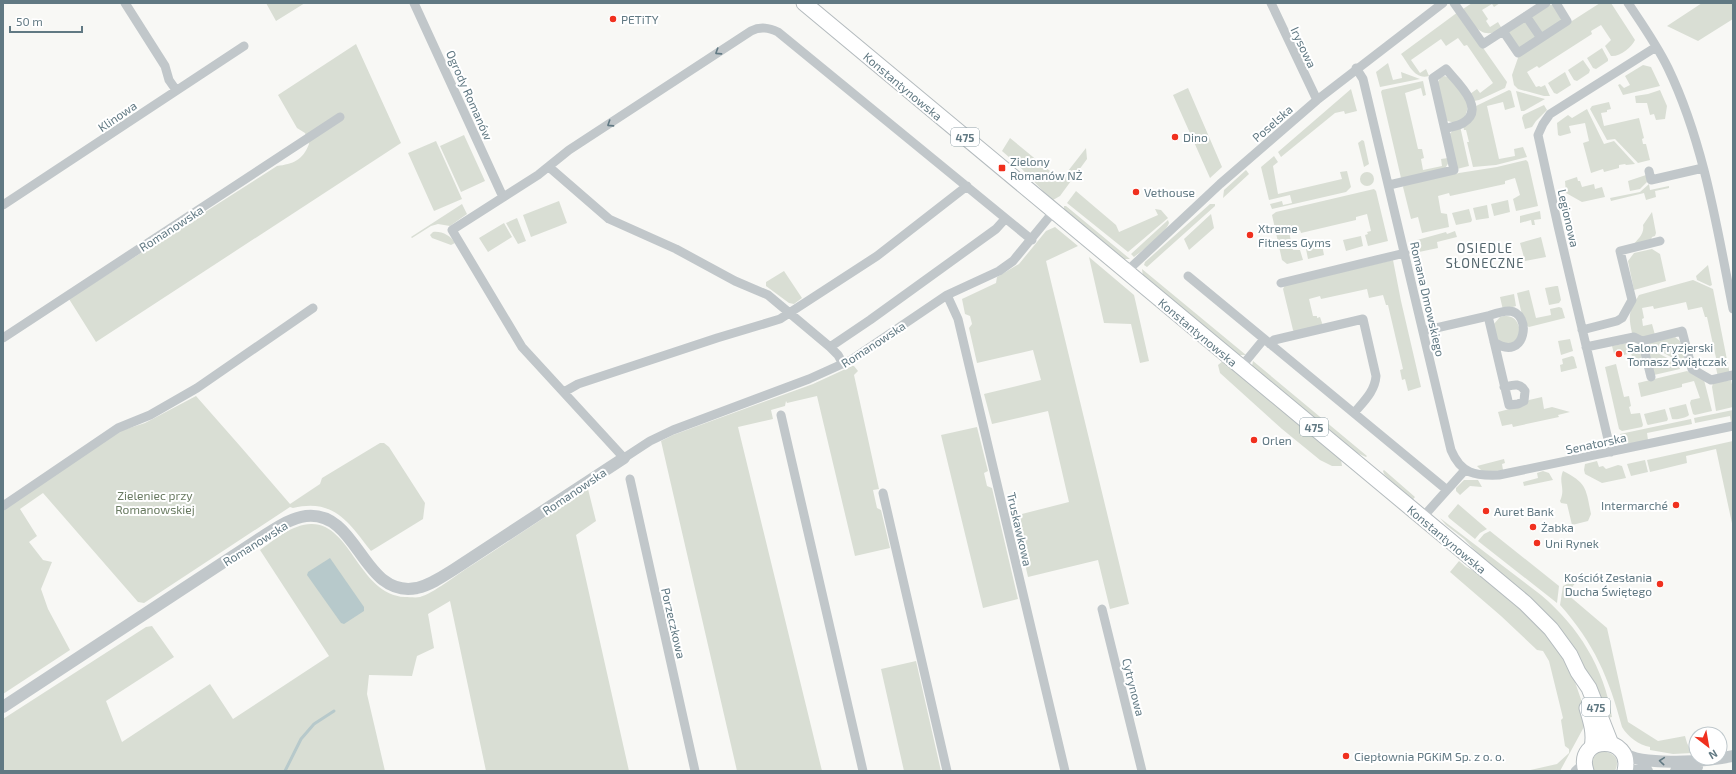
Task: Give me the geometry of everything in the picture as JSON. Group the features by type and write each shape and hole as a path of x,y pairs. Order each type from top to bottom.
{"main road":[{"name":"Konstantynowska","path":"804,3 1525,603 1540,617 1561,642 1589,688 1611,744"},
{"name":"Konstantynowska","path":"1578,672 1581,690 1593,730 1594,739 1592,747"},
{"path":"1592,747 1601,743 1611,744 1623,753 1626,762 1626,771"},
{"name":"475","path":"1582,768 1586,756 1592,747"}],"street":[{"path":"125,3 165,66 169,80 176,90"},
{"name":"Ogrody Romanów","path":"414,3 503,197"},
{"name":"Irysowa","path":"1271,3 1316,100"},
{"name":"Poselska","path":"1126,272 1216,188 1316,100 1443,3"},
{"path":"1454,3 1483,44 1546,3"},
{"path":"1503,30 1518,53 1567,21 1556,3"},
{"path":"1628,3 1668,67 1694,137 1703,168 1733,309"},
{"path":"1526,16 1541,38"},
{"path":"624,458 522,347 452,230 549,167 569,150 751,31 764,28 778,32 1032,240"},
{"name":"Klinowa","path":"3,205 244,46"},
{"name":"Legionowa","path":"1611,452 1538,135 1550,114 1656,47"},
{"name":"Romana Dmowskiego","path":"1356,68 1363,79 1451,450 1457,462 1465,470"},
{"path":"1389,185 1454,170 1433,78 1446,69 1469,98 1472,105 1471,112 1467,120 1462,124 1445,129"},
{"name":"Romanowska","path":"3,338 340,117"},
{"path":"549,167 609,219 676,249 735,281 768,295 830,347 838,355 843,364"},
{"path":"1648,171 1651,180 1703,168"},
{"path":"564,392 578,384 717,338 780,319 877,256 967,186"},
{"name":"Romanowska","path":"3,707 262,537 296,518 314,516 323,517 331,521 341,529 382,580 399,588 416,588 436,580 650,441 674,430 803,381 861,355 947,295 1007,266 1014,261 1054,211"},
{"path":"830,347 927,280 996,229 1005,219"},
{"path":"1582,330 1617,321 1622,318 1632,300 1620,252 1660,241"},
{"path":"1281,283 1405,253"},
{"path":"1188,276 1447,490"},
{"name":"Truskawkowa","path":"947,295 958,320 1065,771"},
{"path":"3,506 118,428 150,415 196,388 313,308"},
{"path":"1423,331 1508,311 1514,312 1519,316 1524,328 1523,336 1519,342 1508,348 1500,346 1494,342"},
{"path":"1488,316 1504,387"},
{"path":"1241,367 1267,342 1363,319 1376,376 1373,389 1354,413"},
{"path":"1586,347 1634,337 1642,341 1682,331 1692,369 1711,380 1733,375"},
{"path":"1642,341 1651,377"},
{"path":"781,415 863,771"},
{"name":"Senatorska","path":"1465,470 1474,474 1499,476 1733,426"},
{"path":"1422,518 1465,470"},
{"name":"Porzeczkowa","path":"630,479 695,771"},
{"path":"883,493 947,771"},
{"name":"Cytrynowa","path":"1102,609 1142,771"},
{"path":"1623,753 1632,758 1675,762 1688,761"},
{"path":"1676,771 1701,766"},
{"path":"1626,771 1647,771"}],"green space":[{"path":"266,3 305,3 276,21"},
{"path":"1472,3 1500,3 1494,7 1492,4 1482,10 1488,19 1486,21 1490,27 1498,22 1502,29 1488,33 1478,30 1463,9"},
{"path":"1600,3 1611,3 1635,40 1628,48 1618,55 1611,56 1605,46 1611,40 1601,25 1591,31 1592,34 1539,68 1537,66 1527,72 1536,87 1545,85 1550,96 1544,96 1518,89 1514,85 1512,75 1519,55"},
{"path":"1702,3 1733,3 1733,19 1698,41 1667,26"},
{"path":"1550,5 1553,5 1562,20 1542,35 1530,18"},
{"path":"1458,12 1507,82 1505,88 1479,100 1474,101 1470,94 1477,89 1480,93 1493,83 1467,45 1464,46 1458,38 1446,46 1441,39 1411,60 1420,73 1426,69 1429,76 1419,76 1412,70 1401,54"},
{"path":"1526,20 1538,36 1520,49 1508,34 1509,31"},
{"path":"356,44 401,143 96,342 69,299 277,166 293,162 304,154 309,144 305,133 297,128 278,95"},
{"path":"1602,48 1608,61 1596,69 1593,68 1587,58"},
{"path":"1583,60 1590,70 1589,73 1577,81 1574,80 1568,70"},
{"path":"1388,63 1393,80 1402,78 1401,72 1420,79 1380,87 1376,72"},
{"path":"1643,65 1651,67 1660,86 1623,95 1618,85 1620,84 1624,88 1630,85 1625,76"},
{"path":"1565,72 1571,85 1557,94 1554,93 1548,83"},
{"path":"1444,76 1448,77 1467,100 1468,106 1464,119 1454,123 1445,120 1437,84 1440,78"},
{"path":"1423,81 1426,95 1423,96 1421,88 1405,93 1418,149 1422,149 1424,158 1421,159 1423,170 1442,166 1441,159 1448,158 1449,162 1444,170 1401,178 1381,92 1382,90"},
{"path":"1188,88 1222,167 1210,178 1173,95"},
{"path":"1351,89 1357,111 1345,114 1344,111 1335,113 1281,157 1278,152"},
{"path":"1509,90 1511,91 1515,107 1505,110 1503,102 1487,106 1499,159 1515,156 1514,149 1523,147 1527,157 1496,165 1473,167 1467,142 1469,142 1466,130 1464,130 1463,126 1476,106"},
{"path":"1660,90 1667,106 1665,119 1656,120 1654,114 1650,115 1647,103 1636,103 1635,96"},
{"path":"1516,91 1545,99 1524,111 1521,111"},
{"path":"1609,102 1611,109 1607,110 1607,112 1601,113 1604,126 1639,118 1644,138 1642,139 1643,144 1646,144 1650,160 1638,163 1615,139 1607,140 1590,109 1592,106"},
{"path":"1544,105 1547,110 1532,127 1525,129 1522,118 1523,115"},
{"path":"1587,109 1604,144 1614,141 1635,164 1619,165 1619,168 1604,172 1603,169 1591,173 1583,143 1589,141 1585,123 1569,126 1571,133 1560,136 1558,135 1557,123 1568,115 1572,118"},
{"path":"1460,126 1469,166 1457,169 1449,135 1453,130"},
{"path":"464,135 485,181 461,192 440,146"},
{"path":"1010,138 1061,180 1086,148 1087,159 1060,196 1053,200 1002,151"},
{"path":"1362,140 1364,141 1369,164 1364,167 1358,143"},
{"path":"436,141 462,199 434,211 408,153"},
{"path":"1274,156 1278,162 1273,166 1278,194 1342,179 1340,172 1347,171 1351,187 1346,192 1272,209 1270,204 1282,201 1283,205 1292,203 1290,195 1269,200 1261,167"},
{"path":"1526,160 1528,162 1538,206 1516,211 1513,199 1520,195 1515,178 1505,181 1505,184 1450,196 1449,193 1438,196 1441,213 1447,214 1449,227 1422,233 1418,217 1411,219 1403,187 1404,185"},
{"path":"1246,170 1249,174 1223,198 1224,190"},
{"path":"1364,172 1370,172 1374,176 1374,182 1370,186 1364,186 1360,182 1360,176"},
{"path":"1646,175 1648,181 1640,189 1630,191 1628,181"},
{"path":"1577,177 1582,187 1594,184 1595,189 1602,187 1605,197 1582,202 1566,193 1565,181"},
{"path":"1649,184 1650,190 1669,186 1669,188 1655,191 1656,197 1646,200 1644,193 1611,201 1610,198 1640,192"},
{"path":"1374,189 1376,191 1388,241 1368,246 1365,235 1368,234 1367,232 1371,231 1367,214 1356,217 1356,220 1301,233 1300,230 1289,232 1293,250 1300,250 1303,260 1287,264 1282,260 1272,215 1276,212"},
{"path":"1076,191 1116,225 1119,232 1158,215 1155,209 1161,210 1168,218 1128,252 1067,203"},
{"path":"1508,200 1510,212 1494,216 1491,204"},
{"path":"559,201 567,223 531,237 523,215"},
{"path":"462,204 467,214 450,226 438,224 431,226 412,238 411,237"},
{"path":"1210,204 1215,204 1215,206 1147,267 1144,265 1145,262"},
{"path":"1487,205 1489,218 1476,220 1473,208"},
{"path":"1064,206 1066,206 1130,259 1124,259 1064,211"},
{"path":"1469,209 1472,220 1471,222 1456,225 1452,213"},
{"path":"1540,211 1541,219 1534,220 1535,225 1532,225 1531,220 1520,223 1520,216"},
{"path":"1652,212 1656,233 1655,236 1652,237 1650,243 1632,246 1642,234 1643,225"},
{"path":"1211,214 1214,228 1189,250 1184,239"},
{"path":"517,218 526,241 518,244 506,223"},
{"path":"1168,220 1169,223 1167,227 1153,242 1134,257 1131,254"},
{"path":"504,223 512,237 488,252 479,238"},
{"path":"1055,227 1078,246 1046,261 1129,604 1110,609 1098,560 1028,577 1014,516 1069,502 1048,411 992,424 984,394 1041,380 1033,350 977,363 969,328 972,324 970,316 965,314 962,299 996,283 997,277 1019,264 1046,231"},
{"path":"1455,231 1457,237 1437,242 1438,248 1419,252 1417,240"},
{"path":"433,232 446,234 455,243 451,245 432,238 430,235"},
{"path":"1361,236 1363,246 1346,251 1343,240"},
{"path":"1541,237 1546,257 1525,261 1520,243"},
{"path":"1322,245 1324,255 1308,259 1306,249"},
{"path":"1652,249 1660,254 1666,281 1634,290 1628,261 1634,253"},
{"path":"1089,257 1134,295 1149,361 1140,363 1131,324 1104,323"},
{"path":"1393,260 1421,387 1408,391 1405,379 1402,380 1400,370 1403,369 1388,305 1386,305 1383,295 1369,298 1367,289 1321,299 1320,296 1309,299 1313,316 1317,316 1317,318 1320,317 1323,326 1295,333 1283,289 1285,285"},
{"path":"1708,265 1712,285 1710,286 1697,280 1696,276"},
{"path":"1142,269 1246,355 1235,355 1143,277"},
{"path":"784,271 802,298 794,304 789,303 766,286 766,282"},
{"path":"1693,280 1713,289 1730,375 1718,377 1716,368 1718,367 1707,317 1705,317 1702,307 1688,310 1686,302 1654,309 1653,306 1642,308 1644,318 1642,319 1643,326 1652,324 1655,335 1639,338 1632,333 1630,313 1639,295"},
{"path":"1558,286 1561,300 1559,303 1549,305 1545,288"},
{"path":"1529,290 1536,318 1551,315 1550,309 1559,307 1562,308 1565,318 1529,327 1524,324 1517,293"},
{"path":"1514,294 1516,306 1503,310 1500,297"},
{"path":"1500,317 1512,317 1518,323 1520,330 1521,334 1512,344 1498,343 1493,325"},
{"path":"1675,337 1680,341 1685,358 1683,362 1680,362 1649,345 1650,342"},
{"path":"1570,339 1573,351 1561,355 1558,341"},
{"path":"1627,343 1634,344 1638,347 1642,359 1633,360 1631,353 1624,355 1623,351 1614,354 1612,346"},
{"path":"1648,348 1679,364 1680,369 1654,375"},
{"path":"1572,356 1574,357 1577,368 1561,372 1560,365 1563,364 1562,359"},
{"path":"1223,361 1341,459 1342,466 1332,466 1320,460 1282,429 1220,373 1218,365"},
{"path":"1253,361 1367,456 1366,457 1351,450 1252,366"},
{"path":"1616,364 1624,397 1629,396 1631,406 1629,407 1631,414 1640,413 1643,425 1642,427 1622,431 1619,429 1605,367"},
{"path":"854,366 858,371 854,375 879,489 873,490 877,508 881,510 890,548 855,556 817,396 787,403 786,401 785,406 771,410 773,419 738,427 822,771 737,771 661,441 673,435 813,384"},
{"path":"1687,371 1704,380 1712,411 1695,415 1693,414 1690,403 1691,400 1700,398 1694,381 1682,384 1682,387 1641,397 1638,383"},
{"path":"1731,380 1733,389 1733,407 1716,411 1712,387 1713,383"},
{"name":"Zieleniec przy Romanowskiej","path":"196,396 290,504 320,484 322,478 380,443 384,443 389,447 425,503 423,519 371,551 347,522 330,510 307,506 290,507 144,603 138,602 43,493 20,509 37,536 29,542 43,560 52,562 41,589 48,609 70,650 3,694 3,510 120,431 145,423"},
{"path":"1542,397 1544,409 1552,407 1570,412 1558,415 1559,417 1513,427 1512,424 1502,426 1498,412 1521,406 1529,400"},
{"path":"1686,404 1689,415 1686,417 1672,419 1669,408"},
{"path":"1665,409 1668,419 1667,421 1647,424 1644,414"},
{"path":"1733,410 1733,422 1731,422 1730,416 1695,423 1694,418"},
{"path":"1691,419 1692,424 1647,433 1648,440 1623,445 1620,434"},
{"path":"977,427 988,471 984,473 987,486 992,488 1018,599 983,608 941,435"},
{"path":"1733,441 1733,528 1716,449 1686,456 1687,463 1650,472 1647,460"},
{"path":"1504,459 1505,463 1502,464 1503,470 1497,472 1482,471 1477,466"},
{"path":"1645,460 1648,472 1631,476 1627,464"},
{"path":"1597,461 1599,467 1603,466 1606,469 1618,465 1622,466 1626,478 1602,483 1585,474 1585,464"},
{"path":"1384,470 1415,497 1411,502 1384,474"},
{"path":"1543,471 1549,473 1553,480 1524,486 1523,482 1538,478 1537,473"},
{"path":"1563,471 1577,479 1584,488 1588,498 1591,514 1588,521 1572,525 1567,504 1561,503 1560,501 1562,496 1561,479"},
{"path":"1464,480 1478,480 1482,487 1470,486 1460,495 1456,491 1456,488"},
{"path":"588,489 596,521 576,535 629,771 486,771 450,601 428,614 434,648 417,656 412,676 369,675 367,694 385,771 3,770 3,719 146,627 152,626 174,657 106,701 122,742 210,684 233,719 329,656 260,550 278,537 297,527 311,524 325,527 336,535 346,546 377,585 389,593 405,597 418,597 426,595 438,588"},
{"path":"1458,504 1487,529 1480,533 1475,539 1448,516"},
{"path":"1440,518 1555,607 1578,635 1596,665 1603,682 1612,717 1605,718 1588,675 1577,655 1464,539 1446,525"},
{"path":"1490,531 1559,586 1557,603 1478,541 1484,534"},
{"path":"1459,561 1466,567 1485,577 1540,626 1559,651 1575,682 1584,708 1585,725 1560,771 1526,771 1557,764 1569,753 1569,749 1565,746 1561,720 1563,718 1549,661 1543,651 1537,650 1501,616 1450,572"},
{"path":"1579,578 1567,594 1607,628 1628,722 1658,741 1685,736 1688,745 1688,753 1673,754 1650,750 1650,747 1638,742 1624,731 1612,693 1599,662 1582,633 1560,605 1563,586"},
{"path":"916,661 941,771 904,771 881,669"},
{"path":"1601,751 1615,756 1617,766 1615,771 1593,771 1592,760 1597,753"}],"shaded area":[{"path":"330,558 364,607 364,611 344,624 341,623 307,575 308,572"}],"waterway":[{"path":"285,771 301,739 314,724 334,711"}],"place":[{"name":"PETiTY","path":"613,19"},
{"name":"Dino","path":"1175,137"},
{"name":"Zielony Romanów NŻ","path":"1002,168"},
{"name":"Vethouse","path":"1136,192"},
{"name":"Xtreme Fitness Gyms","path":"1250,235"},
{"name":"Salon Fryzjerski Tomasz Świątczak","path":"1619,354"},
{"name":"Orlen","path":"1254,440"},
{"name":"Intermarché","path":"1676,505"},
{"name":"Auret Bank","path":"1486,511"},
{"name":"Żabka","path":"1533,527"},
{"name":"Uni Rynek","path":"1537,543"},
{"name":"Kościół Zesłania Ducha Świętego","path":"1660,584"},
{"name":"Ciepłownia PGKiM Sp. z o. o.","path":"1346,756"}],"district":[{"name":"OSIEDLE SŁONECZNE","path":"1485,256"}]}
